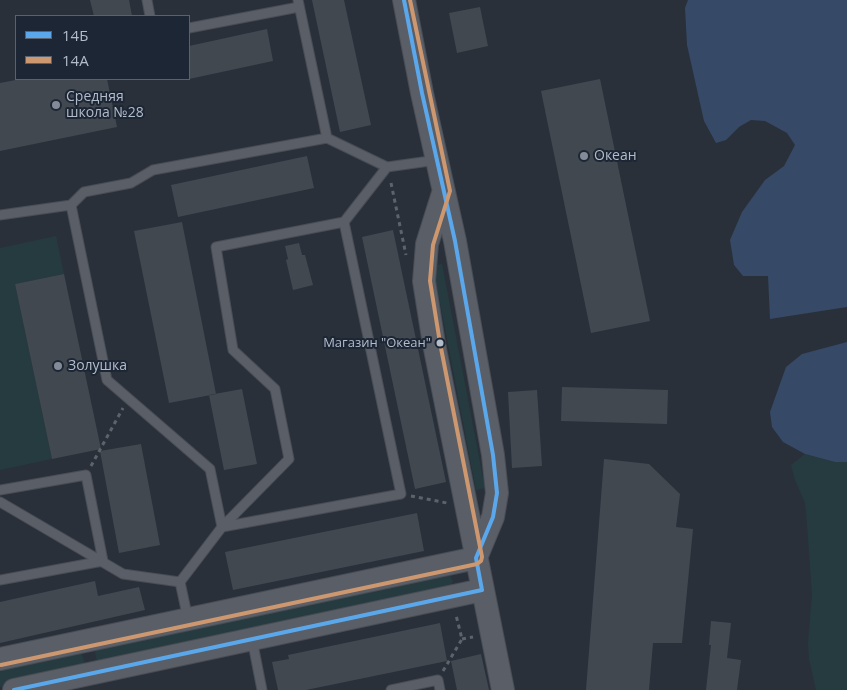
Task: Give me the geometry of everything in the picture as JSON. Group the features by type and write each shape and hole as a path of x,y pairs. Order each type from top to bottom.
{"street":[{"path":"404,0 455,241 478,361 494,465 497,494 492,517 476,558"},
{"path":"444,192 427,244 424,281 434,344 503,690"},
{"path":"0,659 476,558"},
{"path":"14,690 82,679 252,639 482,590"}],"lane":[{"path":"147,0 150,15"},
{"path":"190,28 299,3 327,138"},
{"path":"0,215 71,205 84,192 131,183 152,170 327,138 388,167 437,160"},
{"path":"188,619 180,582 222,527 289,459 275,389 234,350 216,247 344,222 388,167"},
{"path":"71,205 107,380 210,469 222,527"},
{"path":"222,527 401,494 344,222"},
{"path":"0,490 86,475 103,561"},
{"path":"0,502 123,574 180,582"},
{"path":"0,580 103,561"},
{"path":"252,639 262,690"},
{"path":"391,690 438,680 440,690"}],"path":[{"path":"388,167 406,257"},
{"path":"86,475 128,398"},
{"path":"401,494 456,505"},
{"path":"438,680 462,639 455,611"}],"green space":[{"path":"56,236 64,274 15,284 52,459 0,470 0,248"},
{"path":"442,264 485,488 476,490 433,266"},
{"path":"805,454 835,462 847,462 847,690 816,690 809,659 808,643 812,594 806,511 805,503 791,465"},
{"path":"449,574 453,581 450,588 98,666 94,648"},
{"path":"81,651 86,668 0,687 0,669"}],"water":[{"path":"688,0 847,0 847,307 770,319 768,276 743,276 734,265 730,240 742,212 765,180 784,166 795,145 787,133 765,121 751,120 739,127 726,140 716,143 704,121 687,45 685,8"},
{"path":"847,342 847,462 835,462 805,454 783,442 772,427 770,412 786,367 802,354"}],"building":[{"path":"90,0 129,0 132,15 94,15"},
{"path":"312,0 344,0 371,125 340,132"},
{"path":"480,7 488,46 457,53 449,13"},
{"path":"267,29 273,61 190,79 190,46"},
{"path":"600,79 650,321 591,333 541,91"},
{"name":"Средняя школа №28","path":"16,80 107,80 117,127 0,151 0,83"},
{"path":"307,156 314,188 178,217 171,185"},
{"name":"Золушка","path":"182,222 216,394 169,403 134,231"},
{"path":"393,230 446,482 415,489 362,237"},
{"path":"299,243 302,255 305,255 313,285 293,290 286,260 288,259 285,246"},
{"name":"Золушка","path":"64,274 101,449 52,459 15,284"},
{"path":"562,387 668,390 667,424 561,421"},
{"path":"242,389 257,464 224,470 209,395"},
{"path":"537,390 542,466 512,468 508,392"},
{"path":"141,444 160,545 119,553 100,451"},
{"path":"604,459 649,464 680,494 676,527 693,529 682,643 653,643 649,690 586,690"},
{"path":"417,513 424,551 233,590 225,552"},
{"path":"95,581 98,596 139,587 145,610 0,643 0,602"},
{"path":"711,621 731,623 727,658 741,660 737,690 706,690 711,645 709,645"},
{"path":"440,623 447,661 306,690 278,690 272,662 289,659 288,655"},
{"path":"481,654 489,690 457,690 451,661"}],"transit line":[{"name":"14Б","path":"14,690 482,590 476,558 493,517 497,493 493,455 455,241 422,93 404,0"},
{"name":"14А","path":"1,665 477,564 481,561 482,557 440,343 430,281 433,245 450,191 410,0"}],"place":[{"name":"Средняя школа №28","path":"56,105"},
{"name":"Океан","path":"584,156"},
{"name":"Магазин \"Океан\"","path":"440,343"},
{"name":"Золушка","path":"58,366"}]}
